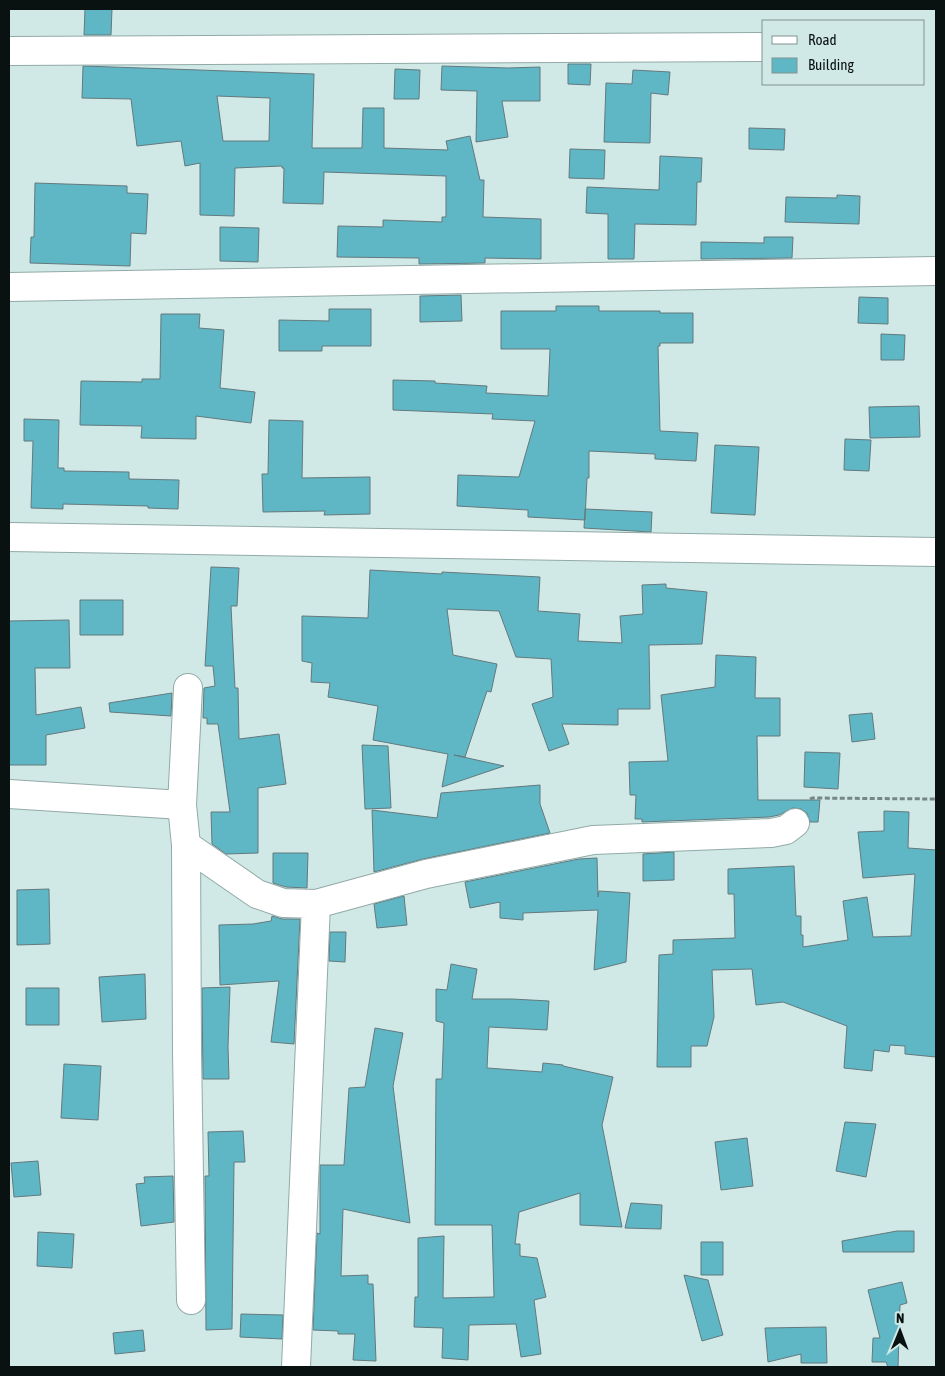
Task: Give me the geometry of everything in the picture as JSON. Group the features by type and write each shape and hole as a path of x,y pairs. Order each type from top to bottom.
{"street":[{"path":"9,51 762,47"},
{"path":"9,287 936,271"},
{"path":"9,537 936,552"},
{"path":"188,688 182,805 186,845 191,1300"},
{"path":"9,794 182,805"},
{"path":"186,845 257,894 283,903 316,904 426,874 593,840 771,834 786,830 795,824"},
{"path":"296,1367 316,904"}],"path":[{"path":"795,824 801,803 812,798 936,799"}],"building":[{"path":"85,9 112,9 111,35 84,35"},
{"path":"568,64 591,64 590,85 568,84"},
{"path":"83,66 314,74 312,148 362,148 363,108 384,108 384,148 448,150 446,141 470,136 480,180 484,180 483,217 541,219 541,259 485,258 485,263 419,264 419,258 337,257 338,226 383,227 383,220 442,222 442,217 446,217 446,176 324,172 323,204 283,203 284,168 282,166 235,168 234,216 200,215 200,163 185,166 181,141 137,146 131,99 82,98","holes":["217,96 270,98 269,141 223,141"]},
{"path":"442,66 540,67 540,101 502,101 508,137 476,142 477,91 441,90"},
{"path":"395,69 420,70 419,99 394,99"},
{"path":"633,70 670,72 668,95 651,93 650,143 604,142 606,83 632,84"},
{"path":"749,128 785,129 784,150 749,149"},
{"path":"570,149 605,150 604,179 569,178"},
{"path":"660,156 702,158 701,182 697,182 696,225 635,224 634,259 608,259 608,214 586,213 587,187 659,190"},
{"path":"35,183 127,186 127,193 148,194 146,234 131,233 130,266 30,263 31,237 34,237"},
{"path":"837,195 860,196 859,224 785,222 786,197 837,198"},
{"path":"220,227 259,228 258,262 220,261"},
{"path":"764,237 793,237 792,258 701,259 701,242 764,243"},
{"path":"461,295 462,321 420,322 420,296"},
{"path":"859,297 888,298 888,324 858,323"},
{"path":"556,306 599,306 599,311 693,313 693,343 660,343 660,346 658,346 660,431 698,433 696,461 655,459 655,454 589,451 589,478 587,478 585,520 528,517 528,510 457,506 458,475 519,477 535,421 492,419 493,414 393,410 393,380 435,381 435,383 487,386 486,393 548,396 550,349 501,349 501,311 556,311"},
{"path":"329,309 371,309 371,346 322,346 322,351 279,351 279,320 329,321"},
{"path":"161,314 200,314 199,328 224,330 220,388 255,392 251,423 196,416 196,439 141,438 142,426 80,425 81,381 142,382 142,379 160,379"},
{"path":"881,334 905,335 904,360 881,360"},
{"path":"919,406 920,437 870,438 869,407"},
{"path":"24,419 59,420 58,468 64,468 64,471 129,472 129,479 179,480 178,509 148,508 148,506 63,504 63,509 31,508 33,441 24,441"},
{"path":"269,420 303,421 302,478 370,477 370,514 324,515 325,511 263,512 262,474 268,474"},
{"path":"845,439 871,440 869,471 844,470"},
{"path":"715,445 759,447 755,515 711,513"},
{"path":"585,509 652,512 651,532 584,528"},
{"path":"211,567 239,568 237,606 231,606 235,688 238,688 239,739 279,734 286,784 258,788 258,853 226,854 212,844 211,812 230,812 218,724 207,724 207,718 203,718 204,688 215,686 213,666 205,666"},
{"path":"370,570 540,577 538,611 580,614 578,641 622,643 620,616 643,614 642,585 666,584 666,588 707,592 702,644 649,645 650,709 618,709 618,725 562,724 569,744 549,751 532,704 553,697 551,659 516,657 499,611 447,609 453,655 497,664 491,692 487,691 465,757 454,755 504,766 442,787 448,754 373,740 378,706 328,697 330,683 311,682 312,663 302,661 302,616 368,618"},
{"path":"80,600 123,600 123,635 80,635"},
{"path":"69,620 70,668 35,668 36,715 81,707 85,728 46,735 46,765 9,765 9,621"},
{"path":"716,655 756,657 755,698 780,698 780,736 757,736 758,800 820,800 818,822 810,822 807,813 801,809 793,808 779,815 769,817 642,822 642,819 635,819 636,795 630,795 629,762 668,761 661,695 715,687"},
{"path":"172,693 171,716 110,712 109,703"},
{"path":"872,713 875,739 852,742 849,715"},
{"path":"362,745 388,746 391,808 365,809"},
{"path":"805,752 840,753 838,789 804,787"},
{"path":"540,785 540,804 550,833 423,859 374,872 372,810 437,818 441,793"},
{"path":"884,811 909,812 908,848 936,850 936,1057 905,1054 905,1046 890,1045 889,1052 874,1050 872,1071 844,1068 847,1026 783,1002 756,1005 752,969 712,970 714,1017 707,1046 691,1046 691,1067 657,1067 659,955 673,954 673,940 735,938 734,894 728,894 728,869 794,866 796,916 801,916 803,947 848,940 843,901 867,897 873,937 911,936 915,874 863,878 858,832 884,831"},
{"path":"674,852 674,880 643,881 643,854"},
{"path":"273,853 308,853 307,888 286,887 273,883"},
{"path":"597,858 598,897 599,891 630,893 626,962 594,970 598,910 523,913 523,920 500,918 500,902 470,908 465,882 579,859"},
{"path":"49,889 50,944 17,945 17,890"},
{"path":"404,896 407,925 377,928 374,904"},
{"path":"272,916 282,919 300,919 294,1044 271,1042 279,981 220,985 219,925 253,924 271,921"},
{"path":"330,932 346,932 345,962 329,961"},
{"path":"451,964 477,969 472,999 549,1001 547,1030 489,1027 487,1068 542,1072 543,1063 563,1065 613,1077 602,1125 622,1227 580,1225 580,1193 519,1212 515,1244 520,1244 520,1256 537,1258 546,1297 534,1300 541,1354 521,1357 516,1324 469,1325 468,1360 442,1358 443,1328 414,1327 415,1297 418,1297 418,1238 444,1236 443,1298 494,1297 492,1225 435,1225 436,1079 442,1079 444,1023 436,1021 436,989 447,990"},
{"path":"145,974 146,1019 102,1022 99,977"},
{"path":"230,987 229,1079 203,1079 202,988"},
{"path":"26,988 59,988 59,1025 26,1025"},
{"path":"375,1028 403,1033 393,1086 410,1223 343,1209 341,1276 368,1275 368,1284 373,1284 376,1361 353,1360 355,1334 338,1334 338,1331 313,1330 317,1233 320,1234 320,1165 344,1165 349,1088 365,1087"},
{"path":"64,1064 101,1066 98,1120 61,1118"},
{"path":"845,1122 876,1124 866,1177 836,1171"},
{"path":"243,1131 245,1162 234,1162 232,1329 206,1330 205,1176 209,1176 208,1132"},
{"path":"747,1138 753,1186 721,1190 715,1142"},
{"path":"38,1161 41,1195 14,1197 11,1163"},
{"path":"173,1176 174,1222 141,1226 136,1184 145,1183 144,1177"},
{"path":"631,1203 662,1205 661,1229 625,1228"},
{"path":"897,1231 914,1231 914,1252 843,1252 842,1241"},
{"path":"38,1232 74,1234 72,1268 37,1266"},
{"path":"701,1242 723,1242 723,1275 701,1275"},
{"path":"684,1275 708,1280 723,1335 702,1341"},
{"path":"902,1282 907,1303 900,1305 898,1367 888,1367 886,1362 872,1362 873,1338 880,1338 868,1290"},
{"path":"241,1314 283,1315 282,1339 240,1337"},
{"path":"826,1327 827,1363 801,1363 801,1354 768,1362 765,1328"},
{"path":"143,1330 145,1351 115,1354 113,1333"}]}
